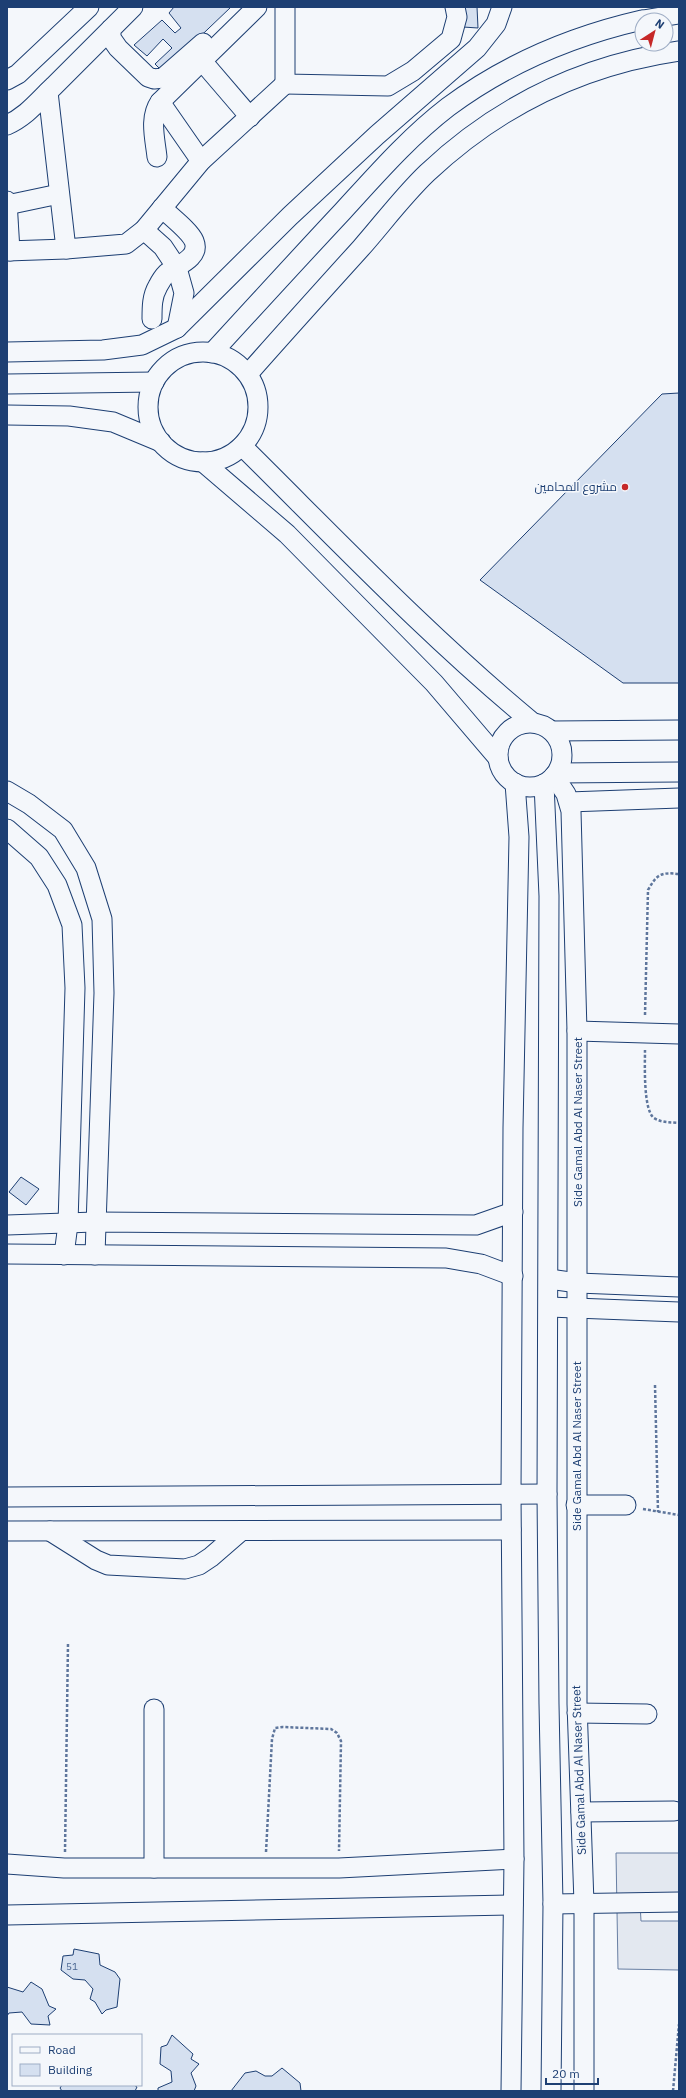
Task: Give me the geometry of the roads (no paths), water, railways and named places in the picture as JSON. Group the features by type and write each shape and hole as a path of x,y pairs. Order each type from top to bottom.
{"street":[{"path":"7,80 18,74 89,7"},
{"path":"7,125 19,120 35,107 48,92 133,7"},
{"path":"157,157 153,120 155,110 160,102 257,7"},
{"path":"285,7 285,84"},
{"path":"7,201 9,251 66,249 126,244 144,230 201,161 285,84 388,86 413,71 451,39 457,17 456,7"},
{"path":"7,352 103,350 142,345 177,328 290,216 377,135 477,48 496,24 502,7"},
{"path":"212,353 400,149 448,107 474,89 529,58 587,34 634,22"},
{"path":"111,29 111,38 118,48 148,77 154,79 163,78 219,29"},
{"path":"248,374 426,174 470,136 519,104 571,79 627,61 679,51"},
{"path":"202,61 250,117"},
{"path":"48,92 66,249"},
{"path":"160,102 201,161"},
{"path":"7,205 59,194"},
{"path":"152,319 152,302 158,286 167,273 177,268 193,254 196,247 193,239 162,208"},
{"path":"144,230 163,247 177,268 184,293 177,328"},
{"path":"195,353 212,353 226,357 238,364 248,374 255,388 258,404 257,419 252,434 242,446 224,457 203,462 187,459 173,452 162,442 153,428 149,413 149,397 154,382 164,368 179,358 195,353"},
{"path":"7,384 154,382"},
{"path":"7,415 69,416 113,422 162,442"},
{"path":"242,446 415,618 489,687 532,722 543,725 552,731 559,740 562,751 562,762 552,777 549,904 548,1494 549,1704 553,1904 550,2012 550,2091"},
{"path":"203,462 287,534 434,683 498,758 507,777 515,783 525,786 535,786 552,777 679,772"},
{"path":"498,758 499,747 503,737 511,729 521,724 532,722"},
{"path":"552,731 679,730"},
{"name":"Side Gamal Abd Al Naser Street","path":"552,777 569,802 577,1031 577,1709 584,1903 584,2091"},
{"path":"511,2091 514,1859 511,1494 513,1212 519,837 515,783"},
{"path":"7,791 29,804 63,830 86,868 102,919 104,993 95,1255"},
{"path":"569,802 679,798"},
{"path":"7,829 39,857 57,885 72,925 75,988 68,1224 64,1255"},
{"path":"577,1031 679,1034"},
{"path":"7,1225 95,1222 476,1225 513,1212"},
{"path":"7,1254 446,1258 481,1264 513,1276"},
{"path":"549,1280 578,1283 679,1287"},
{"path":"549,1307 679,1312"},
{"path":"7,1497 548,1494"},
{"path":"576,1505 626,1505"},
{"path":"7,1531 511,1530"},
{"path":"50,1531 96,1560 108,1565 185,1569 199,1565 211,1557 241,1531"},
{"path":"549,1704 577,1709 647,1714"},
{"path":"154,1709 154,1868"},
{"path":"581,1812 674,1811"},
{"path":"7,1864 64,1868 339,1868 514,1859"},
{"path":"553,1904 679,1902"},
{"path":"7,1914 513,1905"}],"place":[{"name":"مشروع المحامين","path":"625,487"}]}
